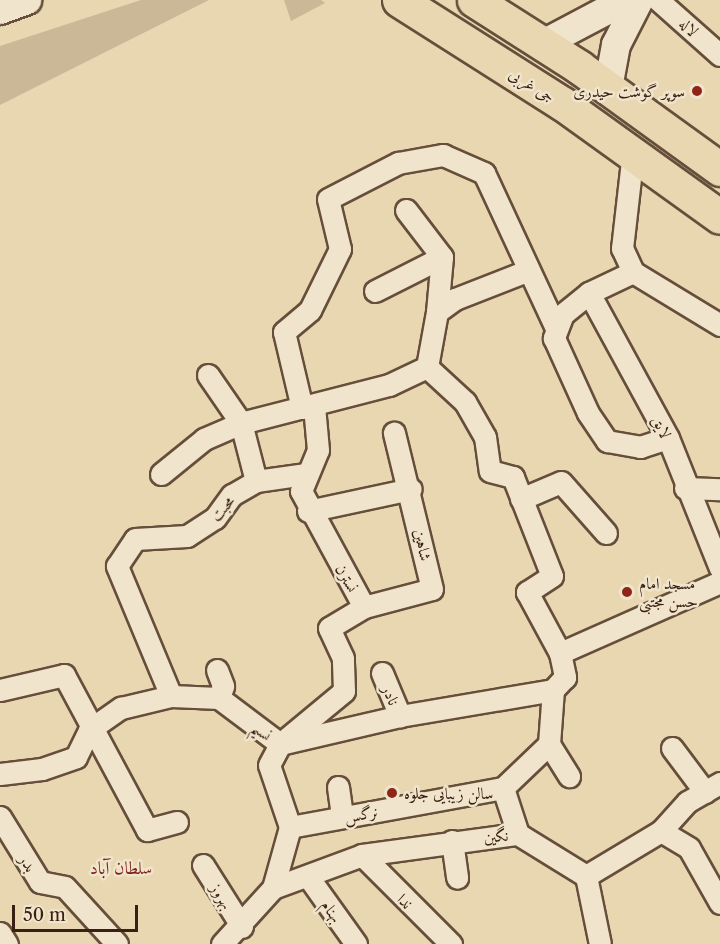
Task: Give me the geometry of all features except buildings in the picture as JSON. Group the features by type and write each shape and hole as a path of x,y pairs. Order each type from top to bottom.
{"main road":[{"name":"جی غربی","path":"399,0 633,152 720,217"},
{"path":"474,0 609,88 720,169"}],"street":[{"path":"543,44 626,0"},
{"path":"609,88 616,45 639,0"},
{"name":"لاله","path":"658,0 720,55"},
{"path":"633,152 622,249 633,272 720,325"},
{"name":"نسترن","path":"280,744 344,691 343,658 329,628 364,607 309,511 301,490 305,474 318,450 308,407 284,332 310,310 340,249 328,199 398,163 443,155 484,174 529,270"},
{"path":"406,210 442,257 437,312 427,367"},
{"path":"375,291 442,257"},
{"path":"437,312 455,298 529,270 555,326 564,360 607,441 640,447 668,438"},
{"path":"555,326 589,293 633,272"},
{"name":"لایق","path":"589,293 668,438 686,488 720,568"},
{"path":"161,474 204,439 241,423 389,385 427,367"},
{"path":"427,367 465,402 485,437 490,471 513,477 552,576 527,592 560,653 559,683 549,744 503,788 518,834"},
{"path":"208,375 241,423 256,481"},
{"name":"شاهین","path":"364,607 432,589 411,489 394,433"},
{"name":"محبت","path":"171,696 117,566 135,539 187,536 215,518 232,495 256,481 305,474"},
{"path":"521,499 561,482 606,533"},
{"path":"686,488 720,489"},
{"path":"309,511 411,489"},
{"path":"560,653 720,582"},
{"path":"0,774 42,769 76,757 89,730 121,708 171,696 219,698 223,686 217,670"},
{"name":"نادر","path":"382,673 400,716"},
{"path":"0,690 64,675 89,730 147,830 177,822"},
{"name":"نسیم","path":"219,698 280,744 559,683"},
{"path":"222,944 242,927 273,888 290,827 269,765 280,744"},
{"path":"549,744 569,776"},
{"path":"600,944 586,876 661,831 712,787 672,748"},
{"path":"338,786 342,818"},
{"name":"نرگس","path":"290,827 503,788"},
{"name":"بدر","path":"0,817 40,882 65,887 117,944"},
{"path":"661,831 689,848 720,903"},
{"name":"نگین","path":"273,888 309,878 362,855 452,841 518,834 586,876"},
{"path":"452,841 457,878"},
{"name":"ندا","path":"362,855 451,944"},
{"name":"بهروز","path":"203,865 242,927"},
{"name":"بهنام","path":"309,878 356,944"},
{"path":"0,933 7,944"}],"shaded area":[{"path":"141,0 209,0 0,105 0,46"},
{"path":"284,0 321,0 325,3 291,21"}],"place":[{"name":"سوپر گوشت حیدری","path":"697,91"},
{"name":"مسجد امام حسن مجتبی","path":"627,592"},
{"name":"سالن زیبایی جلوه","path":"392,793"}],"district":[{"name":"سلطان آباد","path":"121,868"}]}
